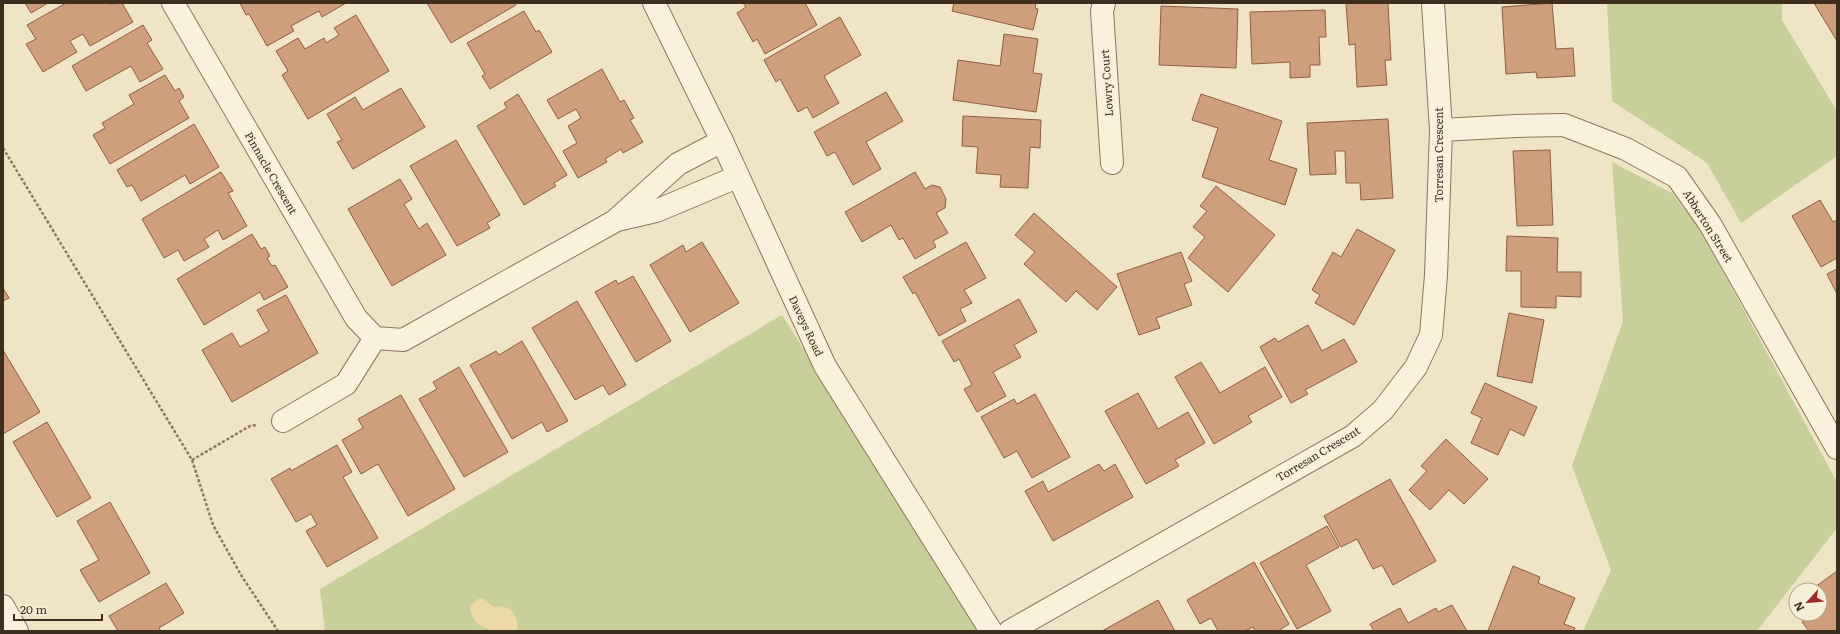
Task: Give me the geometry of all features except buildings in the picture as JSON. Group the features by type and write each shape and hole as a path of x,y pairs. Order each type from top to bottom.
{"street":[{"name":"Pinnacle Crescent","path":"173,3 356,318 375,338"},
{"name":"Daveys Road","path":"654,3 722,141 737,177 825,366 991,631"},
{"name":"Lowry Court","path":"1104,3 1102,11 1112,163"},
{"name":"Torresan Crescent","path":"1010,631 1352,436 1383,410 1416,367 1431,335 1436,275 1441,130 1433,3"},
{"name":"Abberton Street","path":"1441,130 1564,125 1626,149 1676,177 1710,224 1837,448"},
{"path":"283,421 346,384 375,338 403,340 615,220 678,164 722,141"},
{"path":"615,220 656,211 737,177"},
{"path":"3,606 17,631"}],"path":[{"path":"3,148 192,460 213,525 241,575 278,631"},
{"path":"192,460 250,426 283,421"}],"green space":[{"path":"1607,3 1782,3 1782,20 1837,111 1837,156 1741,223 1707,163 1612,101"},
{"path":"1612,162 1672,193 1701,231 1837,482 1837,528 1795,582 1788,582 1788,591 1757,631 1583,631 1611,570 1572,466 1623,321"},
{"path":"782,315 985,631 325,631 320,589"}],"sand":[{"path":"478,599 484,599 494,607 504,607 512,611 517,620 517,630 492,630 477,623 471,613 470,606"}]}
